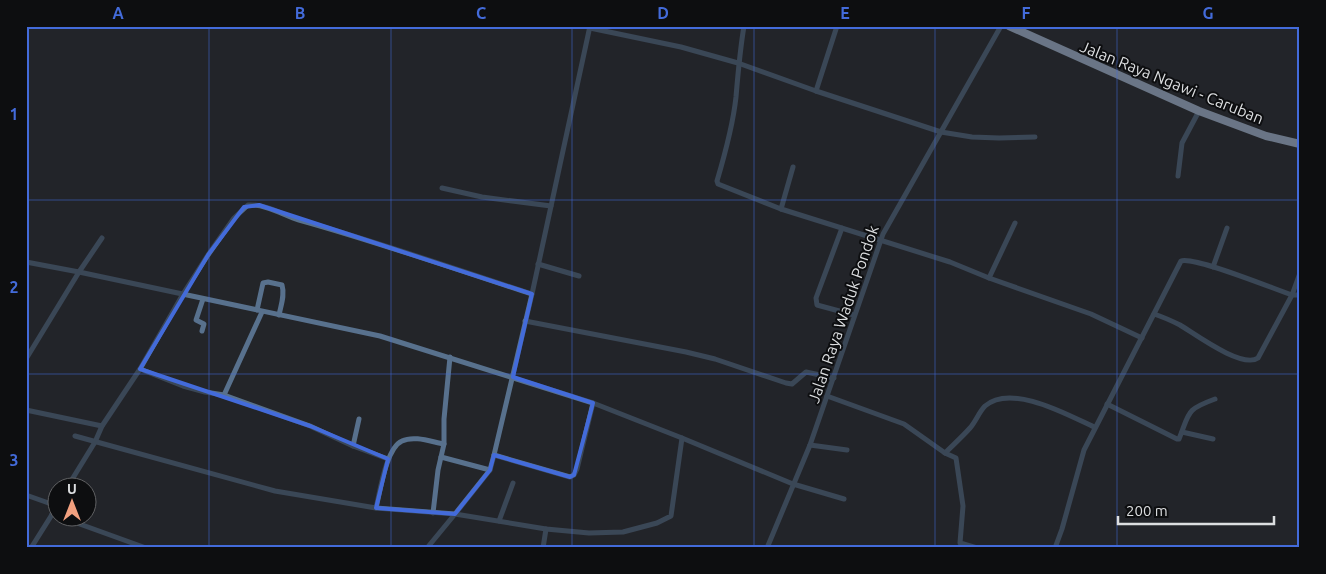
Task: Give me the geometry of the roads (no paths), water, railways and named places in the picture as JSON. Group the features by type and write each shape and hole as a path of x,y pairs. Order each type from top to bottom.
{"highway":[{"name":"Jalan Raya Ngawi - Caruban","path":"1009,26 1199,111 1266,136 1300,144"}],"street":[{"path":"744,26 738,63 736,97 718,184 781,209 950,262 989,278 1100,317 1142,338"},
{"path":"816,91 837,26"},
{"name":"Jalan Raya Waduk Pondok","path":"767,548 810,445 880,240 1001,26"},
{"path":"427,548 490,470 526,321 590,27 681,47 738,63 941,132 999,138 1035,137"},
{"path":"1178,176 1182,143 1199,111"},
{"path":"781,209 793,168"},
{"path":"442,188 551,206"},
{"path":"74,476 95,442 102,426 140,369 183,294 225,230 244,208 254,205 377,242 532,294"},
{"path":"989,278 1015,224"},
{"path":"842,228 816,298 817,305 854,315"},
{"path":"1213,267 1227,228"},
{"path":"26,359 102,238"},
{"path":"1055,548 1084,450 1094,427 1181,262 1189,260 1292,295 1300,295"},
{"path":"26,262 375,334 593,403 793,484 844,499"},
{"path":"538,264 579,276"},
{"path":"1154,314 1179,325 1204,342 1228,354 1252,360 1258,358 1292,295 1300,273"},
{"path":"224,395 260,311 263,283 268,282 284,287 279,315"},
{"path":"202,331 204,324 196,320 203,299"},
{"path":"526,321 686,352 715,359 786,383 792,384 806,372 834,378"},
{"path":"434,513 444,444 444,419 450,357"},
{"path":"140,369 183,386 224,395 310,426 353,446 388,459"},
{"path":"827,396 904,424 945,453 956,458 963,506 960,543 977,548"},
{"path":"945,453 971,427 986,406 1005,397 1028,400 1094,427"},
{"path":"1106,404 1175,439 1180,439 1187,416 1191,411 1214,399"},
{"path":"494,455 570,477 574,475 593,403"},
{"path":"26,410 102,426"},
{"path":"353,446 359,419"},
{"path":"1182,432 1213,439"},
{"path":"75,436 275,491 376,508 455,514 546,529 617,533 666,520 671,516 682,438"},
{"path":"376,508 388,459 401,441 412,439 444,444"},
{"path":"810,445 846,450"},
{"path":"442,457 490,470"},
{"path":"499,521 513,484"},
{"path":"26,495 48,502"},
{"path":"31,548 48,520"},
{"path":"86,526 145,547"},
{"path":"544,548 546,529"}]}
